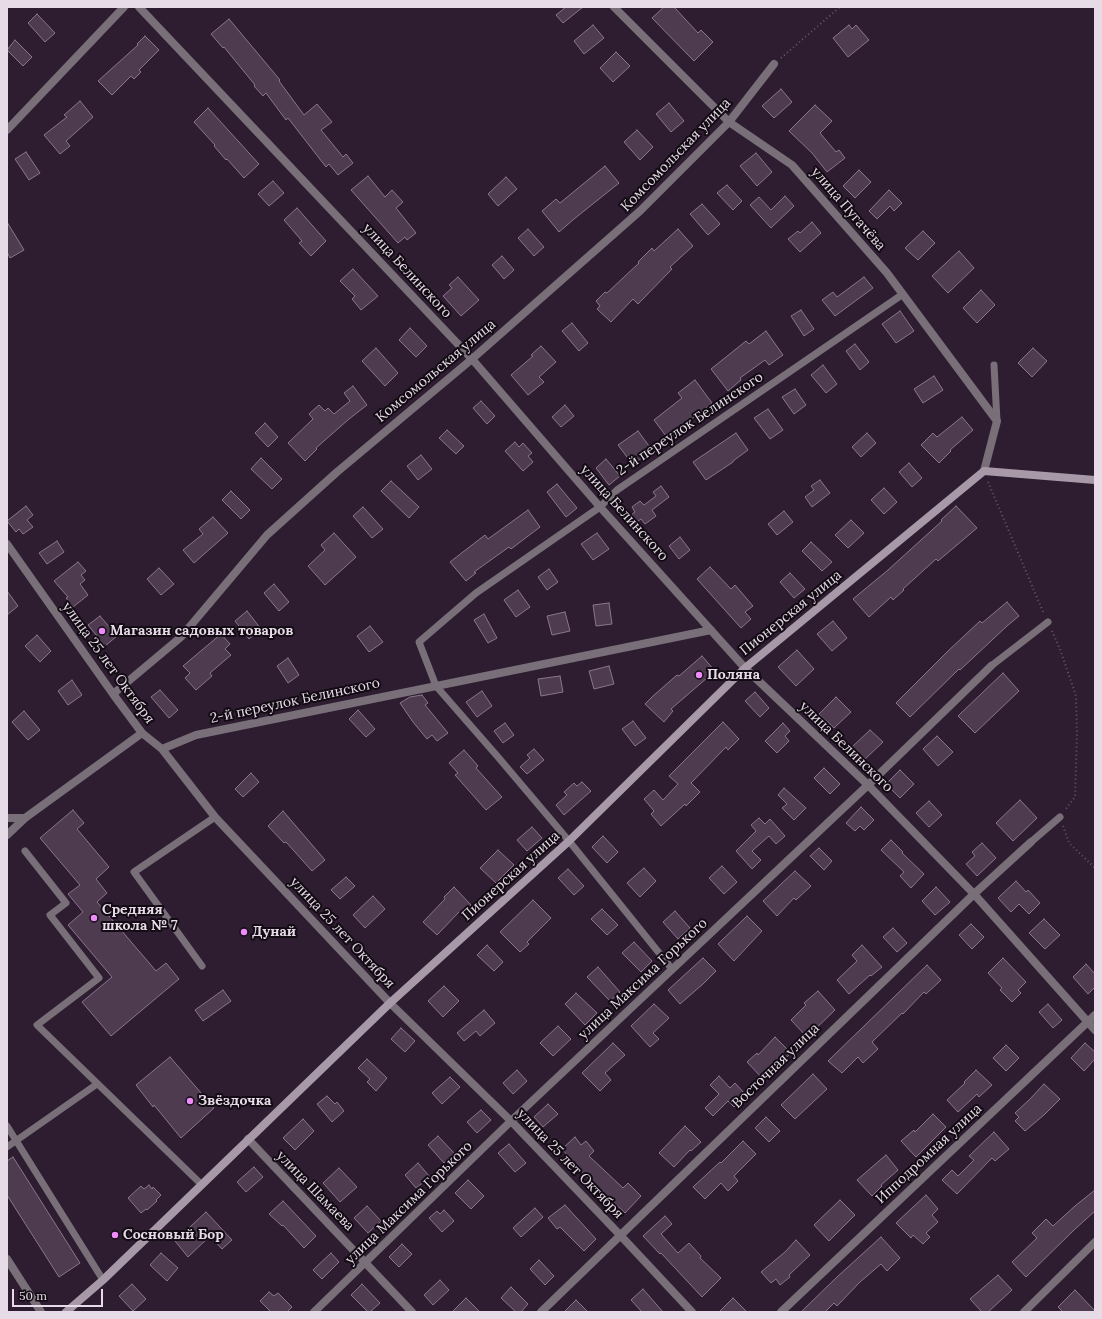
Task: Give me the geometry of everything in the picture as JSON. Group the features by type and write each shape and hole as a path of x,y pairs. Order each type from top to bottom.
{"street":[{"path":"7,130 124,7"},
{"name":"улица Белинского","path":"139,7 472,359 600,507 745,668 868,785 974,894 1095,1030"},
{"name":"улица Пугачёва","path":"614,7 729,122 792,165 904,294 997,421"},
{"name":"Комсомольская улица","path":"113,694 181,637 267,535 337,472 472,359 640,211 729,122 774,64"},
{"path":"997,421 984,471 1095,480"},
{"name":"Пионерская улица","path":"66,1312 103,1280 390,1003 568,841 745,668 984,471"},
{"name":"улица 25 лет Октября","path":"7,544 142,733 162,750 215,817 390,1003 511,1121 692,1312"},
{"name":"2-й переулок Белинского","path":"162,750 196,735 712,630"},
{"name":"улица Максима Горького","path":"314,1312 511,1121 868,785 991,666"},
{"path":"7,835 24,818 142,733"},
{"path":"7,818 24,818"},
{"name":"Восточная улица","path":"542,1312 974,894 1031,842"},
{"name":"Ипподромная улица","path":"781,1312 1095,1015"},
{"name":"улица Шамаева","path":"248,1140 412,1312"},
{"path":"1024,1312 1095,1242"},
{"path":"7,1259 41,1312"}],"lane":[{"name":"2-й переулок Белинского","path":"672,969 498,757 436,686 419,642 476,592 600,507 617,490 904,294"},
{"path":"994,365 997,421"},
{"path":"991,666 1048,622"},
{"path":"202,966 134,872 215,817"},
{"path":"1031,842 1060,817"},
{"path":"25,851 66,903 50,915 99,978 37,1025 201,1184"},
{"path":"7,1147 97,1084"},
{"path":"7,1126 103,1280"}],"path":[{"path":"774,64 840,7"},
{"path":"984,471 1060,649 1076,696 1077,733 1075,797 1060,817 1069,843 1095,868"}],"building":[{"path":"566,7 583,7 563,23 556,15"},
{"path":"664,7 674,7 698,33 701,30 713,42 694,61 652,18"},
{"path":"37,14 55,33 45,42 28,23"},
{"path":"229,19 280,80 279,81 304,115 317,104 332,122 321,130 343,157 346,154 353,163 338,175 329,164 326,167 288,118 286,120 266,93 263,96 224,47 223,48 211,34"},
{"path":"593,25 604,38 584,54 574,41"},
{"path":"849,25 852,29 856,25 869,40 848,57 833,38"},
{"path":"145,36 159,50 139,70 141,72 134,79 131,76 112,95 98,81 138,45 137,44"},
{"path":"15,40 32,57 23,66 7,50"},
{"path":"616,52 630,66 613,82 600,68"},
{"path":"781,89 792,102 774,118 762,106"},
{"path":"80,101 93,117 66,141 70,146 60,154 44,135 67,117 64,115"},
{"path":"669,103 684,121 671,132 656,114"},
{"path":"815,105 832,121 820,133 836,152 839,150 845,158 827,172 812,153 789,131"},
{"path":"208,108 259,164 244,178 227,159 226,160 214,146 215,145 194,122"},
{"path":"637,130 653,147 640,160 624,142"},
{"path":"26,152 40,173 29,180 15,159"},
{"path":"756,153 772,172 757,186 740,166"},
{"path":"605,166 619,183 559,232 542,211 556,199 560,203"},
{"path":"859,170 871,182 855,198 843,186"},
{"path":"368,176 385,197 392,190 403,202 396,208 416,233 407,240 405,237 398,243 351,190"},
{"path":"506,177 517,189 498,206 488,194"},
{"path":"273,181 284,193 269,206 258,194"},
{"path":"727,185 742,201 733,210 717,193"},
{"path":"889,190 902,203 894,211 890,206 877,219 869,211"},
{"path":"785,196 794,206 771,228 750,205 759,197 771,210"},
{"path":"702,204 720,224 708,235 690,214"},
{"path":"297,208 326,241 311,256 299,243 302,241 284,220"},
{"path":"7,222 24,250 10,258 7,252"},
{"path":"812,222 821,233 800,252 788,239 798,231 800,233"},
{"path":"528,229 544,247 534,256 518,238"},
{"path":"678,229 693,246 670,267 672,269 638,304 633,299 611,322 597,309 600,306 596,301 605,292 607,293 639,263 638,262 652,248 654,251"},
{"path":"923,231 935,243 918,260 905,248"},
{"path":"959,251 974,268 948,293 932,276"},
{"path":"502,256 514,270 504,279 492,265"},
{"path":"353,269 378,296 361,310 352,299 355,296 340,281"},
{"path":"458,277 479,300 461,316 443,296 452,288 449,285"},
{"path":"864,277 873,288 835,316 822,300 833,292 837,297"},
{"path":"981,290 995,305 977,323 963,308"},
{"path":"801,310 814,329 804,336 791,316"},
{"path":"900,311 914,331 896,343 882,324"},
{"path":"572,323 588,343 579,351 562,331"},
{"path":"410,328 427,346 416,357 399,340"},
{"path":"766,331 783,355 769,365 765,360 740,378 741,380 728,391 711,369 746,341 749,344"},
{"path":"855,344 869,362 860,370 846,351"},
{"path":"541,346 556,362 539,377 544,382 528,395 511,375 533,356 531,355"},
{"path":"376,348 398,373 385,386 362,361"},
{"path":"1033,348 1047,361 1032,377 1018,363"},
{"path":"823,365 837,384 826,393 811,375"},
{"path":"934,376 943,390 923,403 914,389"},
{"path":"695,380 712,403 684,425 686,427 669,440 654,420 682,398 678,393"},
{"path":"353,386 367,405 316,448 317,449 305,461 288,443 313,419 309,414 319,405 325,411 328,408 334,414 350,401 344,393"},
{"path":"795,389 806,405 794,414 782,397"},
{"path":"481,401 495,416 487,424 473,408"},
{"path":"565,405 574,416 561,427 552,417"},
{"path":"768,409 783,430 770,439 754,418"},
{"path":"962,417 973,430 950,450 951,451 939,463 921,445 933,433 937,437"},
{"path":"265,423 278,437 268,447 255,433"},
{"path":"447,430 464,446 456,454 439,438"},
{"path":"638,431 652,450 633,465 618,445"},
{"path":"736,433 748,450 706,480 693,462"},
{"path":"867,433 876,443 861,457 852,447"},
{"path":"515,442 519,447 523,443 532,453 528,456 533,462 523,471 505,451"},
{"path":"421,455 432,469 418,480 407,466"},
{"path":"261,458 282,479 272,489 251,469"},
{"path":"606,459 620,476 609,485 596,468"},
{"path":"909,463 922,478 912,487 899,472"},
{"path":"820,480 830,493 812,507 805,497 814,490 811,486"},
{"path":"391,481 419,507 409,518 381,491"},
{"path":"557,484 577,508 566,517 547,492"},
{"path":"661,486 669,497 652,510 656,516 645,524 641,519 631,526 626,519 635,512 632,507 640,501 644,505 656,496 653,492"},
{"path":"884,488 897,502 884,514 871,500"},
{"path":"231,491 250,510 241,519 222,500"},
{"path":"26,506 33,515 27,520 33,527 23,534 19,529 16,532 7,521"},
{"path":"956,506 977,528 938,561 936,559 893,600 891,597 869,617 853,599 888,570 942,521 941,520"},
{"path":"363,507 383,529 372,538 353,516"},
{"path":"528,510 540,527 511,549 509,547 474,572 476,573 466,581 450,562 485,535 488,539"},
{"path":"784,511 793,522 777,535 768,524"},
{"path":"213,517 228,533 194,563 183,550 203,534 199,529"},
{"path":"851,520 864,533 848,548 835,535"},
{"path":"334,533 356,557 325,585 308,566 325,550 321,545"},
{"path":"597,533 609,549 593,560 581,544"},
{"path":"680,537 690,550 679,559 669,546"},
{"path":"57,541 64,552 47,564 39,553"},
{"path":"811,542 832,562 822,571 802,551"},
{"path":"78,562 86,571 81,575 85,580 80,584 88,595 73,607 66,598 68,597 54,581"},
{"path":"710,567 731,589 735,585 753,606 745,612 751,619 741,628 697,579"},
{"path":"159,568 174,584 161,595 147,579"},
{"path":"549,569 558,582 547,590 538,577"},
{"path":"790,573 805,589 794,598 780,582"},
{"path":"274,584 289,602 279,611 264,593"},
{"path":"518,590 530,607 516,617 504,600"},
{"path":"7,591 18,606 7,615"},
{"path":"1007,602 1019,616 960,670 959,669 910,717 896,703 980,621 982,623"},
{"path":"609,603 612,624 596,626 593,605"},
{"path":"247,611 261,629 249,639 235,621"},
{"path":"565,612 570,631 552,635 547,616"},
{"path":"484,614 497,638 488,643 474,620"},
{"name":"Магазин садовых товаров","path":"100,616 117,636 105,646 88,625"},
{"path":"833,621 847,638 832,651 817,634"},
{"path":"370,626 383,642 369,652 357,636"},
{"path":"221,634 230,644 225,649 231,655 210,673 212,676 196,690 185,678 190,673 183,666"},
{"path":"37,635 51,651 40,662 25,646"},
{"path":"797,650 814,669 796,686 778,667"},
{"path":"702,656 715,671 671,709 673,711 664,722 645,704 677,675 679,676"},
{"path":"288,658 299,675 288,683 277,666"},
{"path":"609,666 614,684 594,689 589,671"},
{"path":"1003,673 1019,691 975,733 958,716"},
{"path":"560,676 563,692 541,696 538,679"},
{"path":"72,680 82,695 68,705 58,691"},
{"path":"160,690 178,710 169,718 151,697"},
{"path":"482,691 492,706 477,717 466,702"},
{"path":"755,692 769,708 760,717 745,701"},
{"path":"422,695 428,703 425,705 448,733 437,741 432,735 427,739 400,703 410,697"},
{"path":"836,697 851,712 834,728 819,714"},
{"path":"358,710 375,729 366,737 349,719"},
{"path":"24,711 40,730 28,740 12,722"},
{"path":"633,721 646,738 635,746 622,729"},
{"path":"723,722 739,739 728,750 726,747 691,783 700,792 686,806 685,804 661,826 651,814 654,811 644,799 654,790 663,800 678,784 669,776"},
{"path":"505,723 514,735 503,743 494,731"},
{"path":"783,723 790,731 785,736 789,741 777,753 765,741"},
{"path":"870,730 883,742 864,760 852,747"},
{"path":"937,736 953,752 938,766 923,749"},
{"path":"534,749 544,760 527,774 520,767 530,758 527,755"},
{"path":"464,750 478,766 476,768 502,797 486,810 455,775 458,773 449,763"},
{"path":"824,768 840,784 830,794 814,778"},
{"path":"900,770 914,784 900,798 886,784"},
{"path":"251,773 259,782 243,797 235,789"},
{"path":"582,782 591,791 564,815 556,805 567,795 564,792 574,783 577,786"},
{"path":"784,788 806,808 794,820 782,808 787,804 778,795"},
{"path":"1020,800 1037,818 1013,841 996,823"},
{"path":"929,801 942,815 929,827 916,813"},
{"path":"861,807 874,820 864,830 860,826 855,831 846,823"},
{"name":"Средняя школа № 7","path":"73,810 84,823 77,829 109,867 96,879 107,893 97,902 156,971 166,963 179,979 111,1036 82,1002 112,977 68,925 83,912 68,894 80,885 40,838"},
{"path":"283,811 325,860 312,871 286,842 284,843 268,826"},
{"path":"759,818 765,824 770,819 785,836 776,844 769,836 752,851 761,860 752,869 736,851 756,831 751,825"},
{"path":"532,827 542,838 527,851 517,840"},
{"path":"603,836 618,852 607,863 592,847"},
{"path":"891,840 924,874 911,888 900,876 904,872 881,850"},
{"path":"982,843 996,858 977,876 966,864 975,856 972,852"},
{"path":"819,848 832,861 824,870 810,856"},
{"path":"498,850 514,865 496,883 480,868"},
{"path":"722,866 737,882 724,894 709,878"},
{"path":"644,868 656,881 640,897 627,883"},
{"path":"568,869 584,886 574,895 558,878"},
{"path":"795,871 811,886 796,900 794,898 777,916 763,901"},
{"path":"346,877 355,886 340,899 331,890"},
{"path":"1016,881 1026,892 1028,890 1040,903 1029,914 1019,904 1011,912 998,898"},
{"path":"454,887 471,905 461,915 459,912 437,935 423,922 445,899 444,897"},
{"path":"936,887 950,902 935,915 922,901"},
{"path":"373,896 385,909 365,928 353,915"},
{"path":"533,900 551,918 527,942 529,944 520,952 500,932"},
{"path":"602,909 618,925 607,935 591,919"},
{"path":"675,911 690,928 678,939 663,922"},
{"path":"747,916 762,931 734,961 718,944"},
{"path":"1044,919 1060,935 1045,949 1029,933"},
{"path":"971,924 984,937 972,949 959,935"},
{"path":"893,928 907,943 897,952 883,937"},
{"path":"634,942 652,961 641,972 622,953"},
{"path":"487,945 503,962 494,971 477,955"},
{"path":"862,945 882,967 871,976 870,975 849,994 837,980 857,961 852,955"},
{"path":"703,958 716,971 680,1004 668,990"},
{"path":"1003,958 1026,982 1018,990 1021,993 1012,1002 1000,990 1002,988 988,973"},
{"path":"1086,964 1095,974 1095,987 1088,994 1073,977"},
{"path":"927,965 941,980 926,994 924,992 903,1014 902,1013 872,1042 878,1049 863,1063 858,1057 842,1073 828,1061"},
{"path":"598,967 620,992 610,1001 587,977"},
{"path":"444,986 459,1001 443,1017 428,1001"},
{"path":"223,990 231,1001 203,1021 195,1010"},
{"path":"818,991 835,1010 807,1037 791,1020 806,1005 804,1003"},
{"path":"576,993 597,1013 585,1025 565,1004"},
{"path":"654,1004 669,1018 653,1033 659,1039 650,1047 631,1026"},
{"path":"1048,1004 1062,1020 1053,1028 1039,1012"},
{"path":"484,1010 495,1023 480,1036 476,1031 464,1041 457,1033"},
{"path":"558,1026 571,1039 553,1056 540,1043"},
{"path":"401,1028 415,1041 405,1052 391,1039"},
{"path":"775,1037 791,1053 763,1079 747,1062 757,1053 758,1055"},
{"path":"613,1043 625,1055 605,1073 611,1080 600,1091 582,1073"},
{"path":"1085,1043 1095,1052 1095,1059 1084,1071 1071,1058"},
{"path":"1006,1045 1019,1058 1006,1071 993,1058"},
{"name":"Звёздочка","path":"170,1057 214,1108 181,1138 154,1105 153,1107 136,1085"},
{"path":"367,1059 387,1078 376,1091 367,1082 370,1079 358,1068"},
{"path":"517,1070 527,1081 513,1094 503,1083"},
{"path":"976,1070 992,1085 979,1097 977,1094 958,1112 947,1100"},
{"path":"813,1074 827,1089 795,1119 781,1105"},
{"path":"719,1076 730,1088 735,1083 746,1095 734,1107 728,1101 713,1116 705,1108 719,1094 710,1085"},
{"path":"450,1077 460,1087 442,1104 432,1093"},
{"path":"1044,1084 1060,1099 1025,1131 1015,1121 1019,1117 1015,1113"},
{"path":"327,1096 335,1104 337,1102 344,1111 332,1122 317,1104"},
{"path":"548,1104 558,1114 543,1127 534,1117"},
{"path":"481,1110 491,1120 477,1133 467,1122"},
{"path":"933,1114 946,1127 916,1157 901,1141 914,1130 915,1132"},
{"path":"766,1117 780,1131 769,1142 755,1128"},
{"path":"303,1119 314,1131 295,1150 283,1138"},
{"path":"685,1126 701,1142 691,1151 690,1150 674,1167 659,1153"},
{"path":"994,1132 1009,1149 995,1161 992,1158 957,1194 942,1180 952,1170 958,1176 974,1160 969,1156"},
{"path":"438,1136 454,1153 444,1163 428,1145"},
{"path":"575,1137 581,1145 586,1141 594,1151 589,1156 623,1188 628,1183 641,1196 625,1213 585,1175 562,1149"},
{"path":"743,1141 756,1154 734,1176 738,1181 728,1191 721,1183 705,1199 693,1187 720,1162 721,1163"},
{"path":"509,1144 526,1163 515,1172 498,1153"},
{"path":"886,1155 898,1170 881,1185 882,1186 872,1196 857,1180"},
{"path":"13,1157 80,1263 59,1277 7,1195 7,1161"},
{"path":"418,1163 430,1177 416,1188 405,1175"},
{"path":"254,1167 263,1177 246,1192 237,1182"},
{"path":"339,1168 357,1187 340,1202 323,1183"},
{"path":"468,1180 484,1196 471,1209 455,1193"},
{"path":"149,1185 161,1195 147,1210 146,1209 141,1213 128,1198 141,1186 144,1189"},
{"path":"1095,1190 1095,1211 1026,1277 1012,1262 1037,1238 1032,1233 1046,1219 1053,1226"},
{"path":"926,1195 938,1209 932,1215 938,1222 926,1233 930,1237 923,1244 913,1235 911,1238 896,1223"},
{"path":"840,1200 855,1215 829,1241 814,1225"},
{"path":"283,1201 316,1236 304,1248 283,1225 282,1226 269,1214"},
{"path":"565,1205 596,1239 584,1251 560,1227 557,1229 548,1218"},
{"path":"367,1206 381,1221 368,1233 354,1218"},
{"path":"535,1208 543,1217 521,1237 513,1228"},
{"path":"444,1210 454,1221 442,1232 429,1218 437,1211 440,1214"},
{"path":"206,1212 232,1240 222,1249 210,1236 188,1257 175,1241"},
{"path":"665,1216 672,1224 661,1234 678,1253 689,1243 701,1256 700,1258 721,1278 702,1297 643,1236"},
{"path":"881,1237 900,1258 887,1271 881,1264 860,1282 837,1306 834,1303 825,1312 801,1312 837,1277"},
{"path":"796,1240 810,1255 789,1275 790,1277 780,1285 776,1279 771,1283 761,1272 785,1252"},
{"path":"402,1244 412,1254 399,1267 389,1257"},
{"path":"161,1253 178,1268 167,1281 150,1265"},
{"path":"331,1253 339,1262 322,1279 313,1270"},
{"path":"539,1260 554,1276 545,1285 530,1269"},
{"path":"998,1275 1012,1290 988,1312 982,1312 970,1299"},
{"path":"440,1280 449,1290 433,1305 424,1295"},
{"path":"132,1284 146,1299 133,1311 119,1296"},
{"path":"362,1284 380,1303 370,1312 368,1312 351,1295"},
{"path":"511,1287 528,1304 521,1312 516,1312 501,1298"},
{"path":"643,1289 663,1312 642,1312 631,1300"},
{"path":"1075,1290 1095,1312 1063,1312 1058,1307"},
{"path":"269,1292 274,1296 278,1293 292,1307 287,1312 271,1312 260,1301"},
{"path":"466,1298 480,1312 452,1312"},
{"path":"733,1298 747,1312 719,1312"},
{"path":"576,1300 588,1312 564,1312"}],"place":[{"name":"Магазин садовых товаров","path":"102,631"},
{"name":"Поляна","path":"699,675"},
{"name":"Средняя школа № 7","path":"94,918"},
{"name":"Дунай","path":"244,932"},
{"name":"Звёздочка","path":"190,1101"},
{"name":"Сосновый Бор","path":"115,1235"}]}
